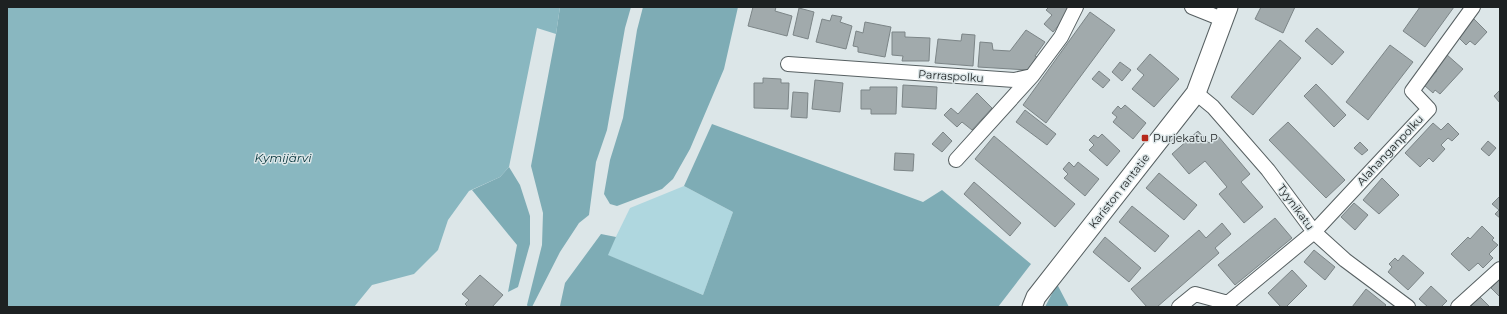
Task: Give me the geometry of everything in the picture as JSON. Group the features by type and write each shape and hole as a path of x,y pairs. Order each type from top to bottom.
{"street":[{"path":"956,160 1032,76 1061,38 1076,7"},
{"path":"1192,7 1225,13"},
{"name":"Alahanganpolku","path":"1314,232 1429,108 1412,91 1473,7"},
{"name":"Kariston rantatie","path":"1032,307 1036,297 1196,93 1225,13"},
{"name":"Parraspolku","path":"788,64 1014,80 1032,76"},
{"name":"Tyynikatu","path":"1196,93 1213,107 1268,170 1314,232 1345,260 1403,306"},
{"path":"1178,307 1195,294 1228,303 1314,232"},
{"path":"1458,307 1500,269"}],"shaded area":[{"path":"560,7 631,7 625,28 607,130 596,162 589,215 579,223 560,252 532,307 528,307 527,305 542,245 543,213 531,166"},
{"path":"643,7 738,7 724,69 690,149 673,179 662,189 617,206 610,204 604,194 610,160 623,118 637,30"},
{"path":"712,124 923,202 942,190 1031,264 998,307 560,306 565,283 601,234 616,237 608,255 703,295 733,212 684,186"},
{"path":"509,167 520,185 530,216 530,244 518,287 508,292 517,245 472,190 500,177"},
{"path":"684,186 733,212 703,295 607,255 630,208"},
{"path":"1057,284 1069,307 1045,307"}],"water":[{"name":"Kymijärvi","path":"7,7 560,7 556,34 537,28 509,167 500,177 469,191 448,220 438,250 414,274 372,285 354,307 7,307"}],"building":[{"path":"753,7 776,7 775,11 792,16 787,36 748,26"},
{"path":"1049,7 1074,7 1053,32 1044,24 1052,15 1046,10"},
{"path":"1261,7 1295,7 1283,33 1255,19"},
{"path":"1420,7 1454,7 1425,47 1403,31"},
{"path":"799,8 814,12 808,39 793,35"},
{"path":"1090,12 1115,30 1046,123 1023,105"},
{"path":"832,15 842,17 840,22 852,26 846,49 816,42 822,19 830,21"},
{"path":"1474,19 1487,32 1475,45 1470,41 1466,45 1457,36"},
{"path":"865,22 891,27 885,57 858,52 858,47 853,46 856,31 863,33"},
{"path":"1317,28 1344,52 1332,65 1305,41"},
{"path":"1026,30 1045,42 1035,56 1037,57 1028,70 978,67 980,42 992,43 993,50 1010,51"},
{"path":"892,32 905,32 905,37 930,38 929,61 902,61 903,56 892,55"},
{"path":"962,34 975,35 973,66 935,63 938,39 961,41"},
{"path":"1280,40 1301,58 1253,115 1231,97"},
{"path":"1390,45 1413,62 1368,120 1346,102"},
{"path":"1150,54 1179,79 1154,107 1132,89 1144,75 1137,69"},
{"path":"1446,54 1463,69 1440,94 1435,90 1433,93 1424,85 1437,71 1433,67"},
{"path":"1120,62 1131,70 1122,81 1112,72"},
{"path":"1099,71 1110,80 1103,88 1092,79"},
{"path":"763,78 781,79 781,83 789,83 788,109 754,108 754,83 763,83"},
{"path":"815,80 843,83 840,112 812,109"},
{"path":"1316,84 1346,115 1334,127 1304,96"},
{"path":"903,85 937,87 936,109 902,107"},
{"path":"870,87 897,87 896,114 871,114 871,109 861,109 861,90 870,90"},
{"path":"1500,90 1500,103 1494,96"},
{"path":"793,92 808,93 807,118 791,117"},
{"path":"977,93 992,108 972,130 962,122 957,127 944,115 951,108 958,114"},
{"path":"1125,105 1146,123 1133,139 1113,122 1117,117 1112,113 1118,106 1121,109"},
{"path":"1025,110 1056,134 1047,145 1016,122"},
{"path":"1288,122 1345,180 1326,198 1269,140"},
{"path":"1433,123 1441,130 1448,123 1459,134 1452,141 1448,138 1441,145 1445,149 1433,162 1429,158 1420,167 1405,153"},
{"path":"1198,131 1209,143 1218,136 1250,174 1241,182 1263,207 1244,223 1219,194 1227,187 1205,161 1189,174 1172,154"},
{"path":"943,132 952,141 942,152 932,144"},
{"path":"1102,134 1120,151 1107,166 1089,150 1094,145 1089,140 1094,135 1098,138"},
{"path":"994,136 1075,204 1055,227 975,159"},
{"path":"1488,141 1496,148 1489,156 1481,149"},
{"path":"1360,142 1368,150 1362,155 1354,148"},
{"path":"895,153 914,154 913,171 894,170"},
{"path":"1069,162 1074,167 1078,162 1099,179 1085,196 1064,178 1068,174 1063,169"},
{"path":"1159,173 1197,205 1184,220 1146,188"},
{"path":"1382,178 1399,195 1379,214 1363,200"},
{"path":"974,182 1021,223 1010,236 964,194"},
{"path":"1500,196 1500,218 1495,214 1499,210 1492,204"},
{"path":"1354,203 1368,215 1355,230 1341,217"},
{"path":"1132,206 1169,236 1155,252 1119,222"},
{"path":"1275,218 1292,238 1235,285 1218,265"},
{"path":"1222,223 1231,234 1215,248 1219,253 1157,307 1147,307 1131,289 1199,230 1206,238"},
{"path":"1482,226 1494,238 1492,240 1498,245 1489,254 1493,258 1483,268 1478,263 1469,271 1451,254 1468,237 1470,239"},
{"path":"1105,237 1141,268 1129,282 1093,252"},
{"path":"1314,250 1335,267 1325,280 1304,262"},
{"path":"1403,255 1424,273 1408,290 1388,272 1392,267 1389,264 1395,258 1398,261"},
{"path":"1292,270 1307,286 1286,307 1281,307 1268,293"},
{"path":"480,275 503,295 492,307 468,307 465,304 469,300 462,294"},
{"path":"1500,279 1500,297 1491,288"},
{"path":"1431,286 1447,301 1441,307 1428,307 1419,299"},
{"path":"1366,289 1386,305 1384,307 1352,307"},
{"path":"1480,297 1490,307 1470,307"}],"place":[{"name":"Purjekatu P","path":"1145,138"}]}
